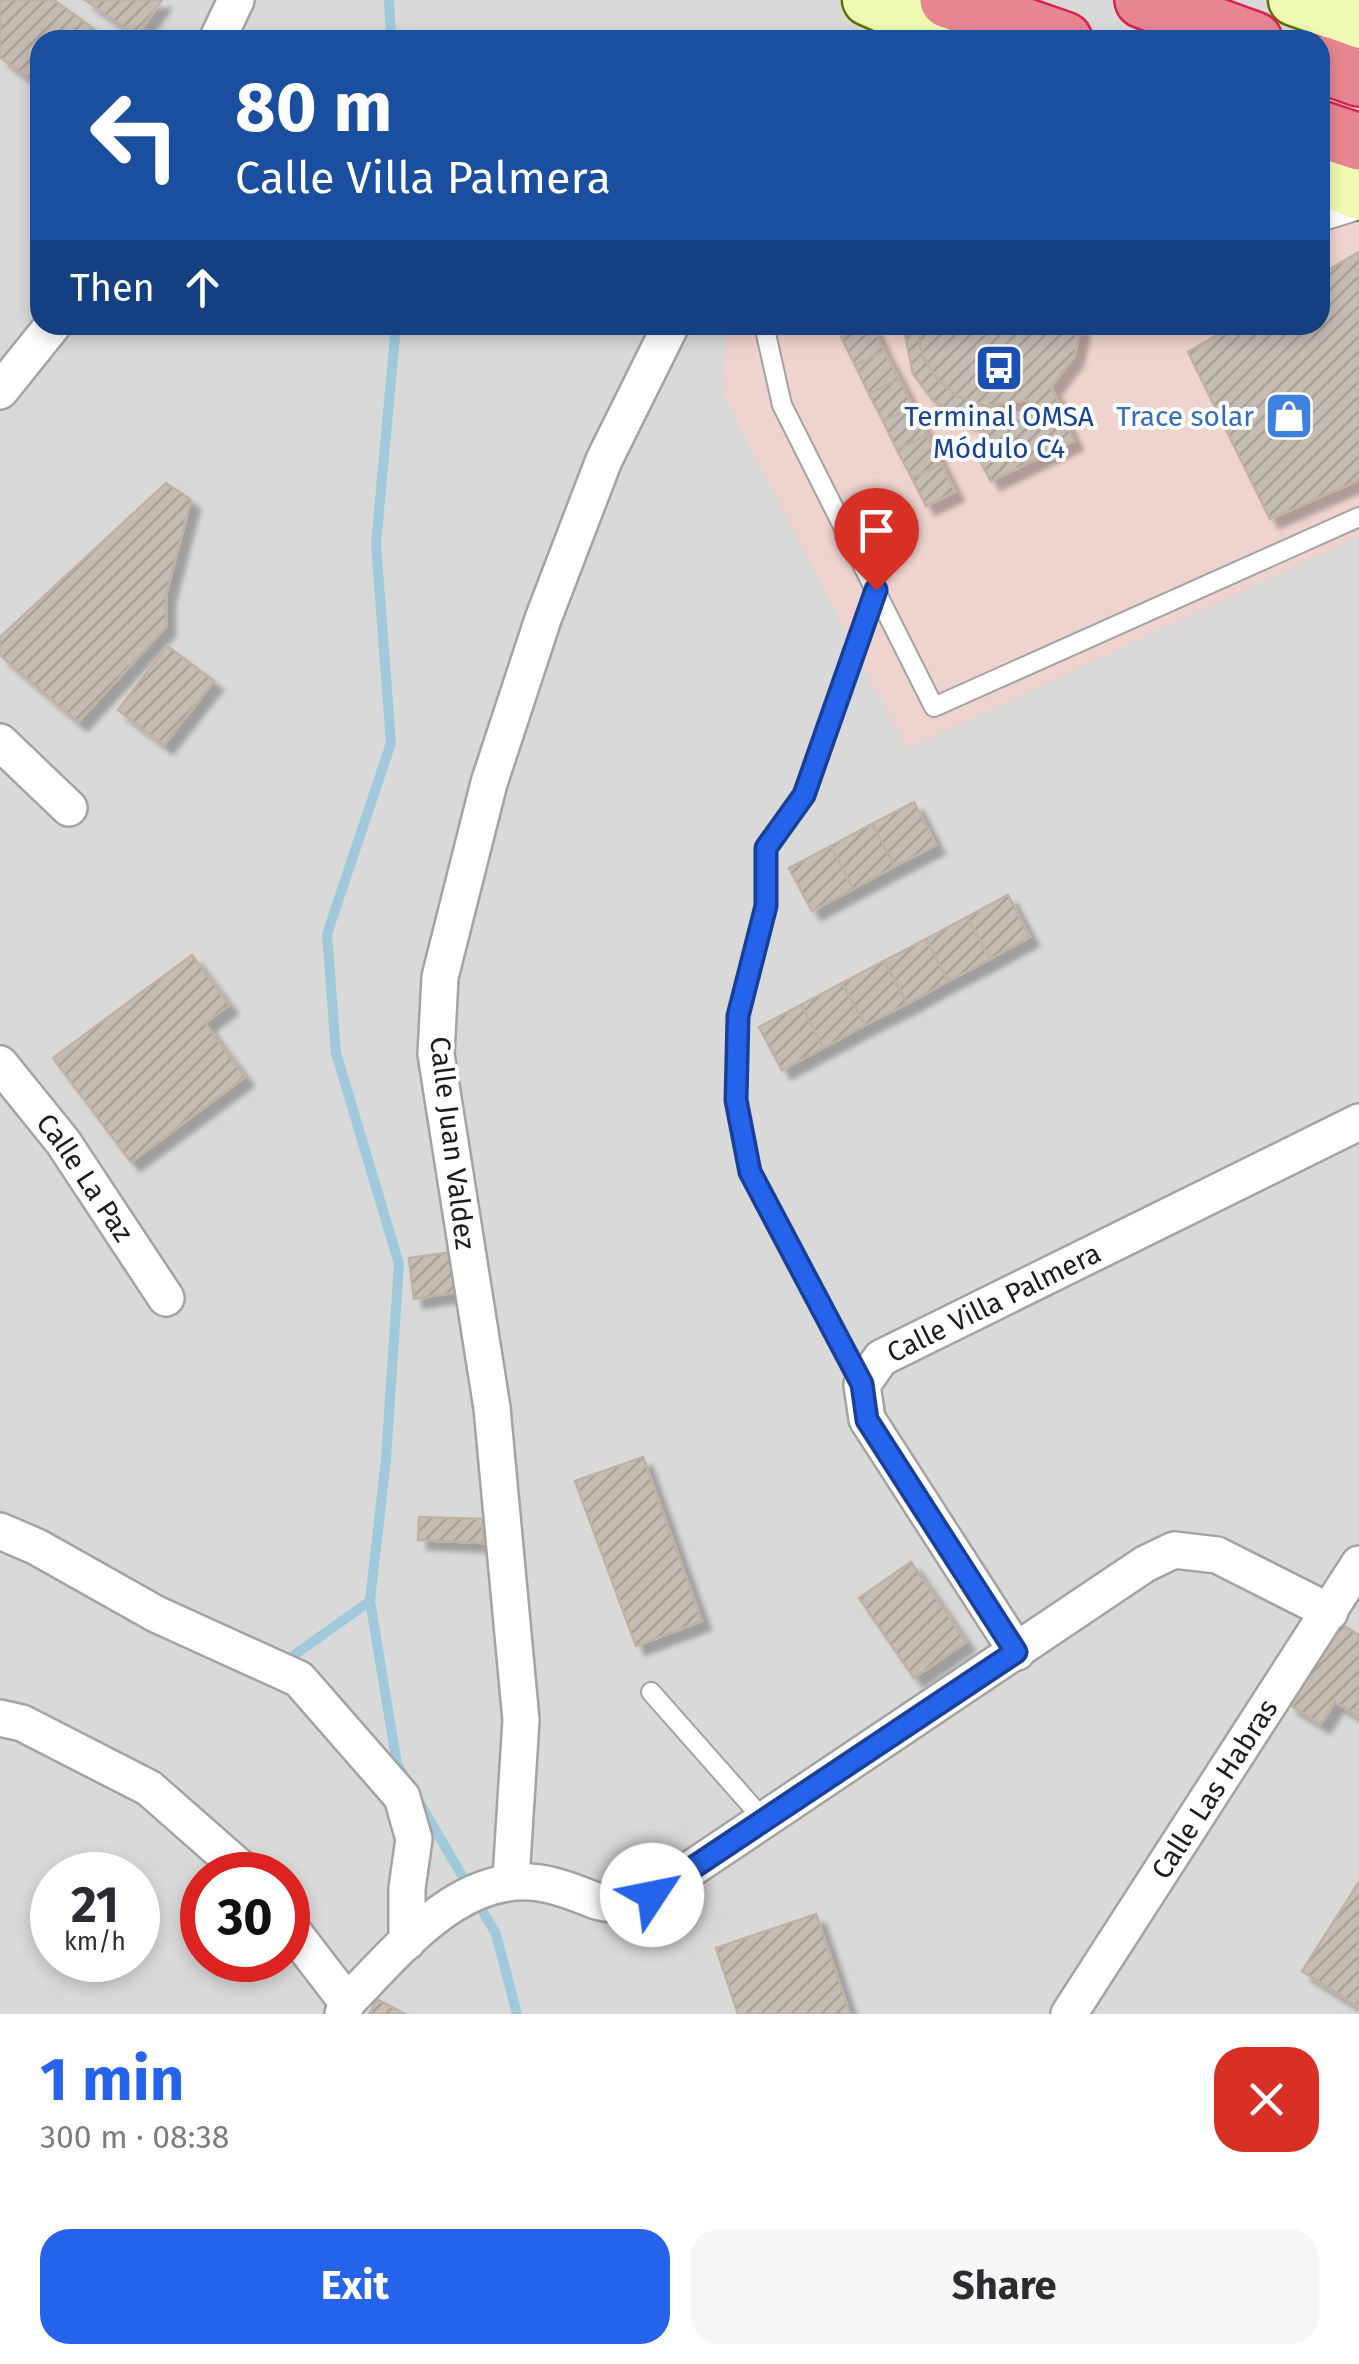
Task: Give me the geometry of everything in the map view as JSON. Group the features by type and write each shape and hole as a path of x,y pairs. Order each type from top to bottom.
{"highway":[{"path":"1143,0 1226,30"},
{"path":"937,27 966,30"},
{"path":"1330,68 1359,78"},
{"path":"1330,132 1359,142"}],"main road":[{"path":"868,0 937,27"},
{"path":"1294,0 1359,22"},
{"path":"1330,182 1359,194"}],"street":[{"path":"222,30 236,0"},
{"path":"5,374 43,335"},
{"name":"Calle Juan Valdez","path":"497,1884 521,1720 492,1408 436,1054 440,977 490,783 543,619 604,460 665,335"},
{"path":"0,742 69,808"},
{"name":"Calle La Paz","path":"0,1065 63,1142 166,1298"},
{"name":"Calle Villa Palmera","path":"1016,1652 867,1420 862,1384 881,1358 1359,1122"},
{"path":"0,1531 37,1546 156,1614 299,1679 402,1797 414,1839 407,1888 420,1930"},
{"path":"310,1957 345,2008 420,1930 497,1884 549,1885 618,1908 652,1895 1144,1564 1174,1550 1217,1555 1330,1612"},
{"name":"Calle Las Habras","path":"1069,2014 1359,1564"},
{"path":"0,1718 22,1723 148,1788 222,1852"}],"lane":[{"path":"1330,219 1359,210"},
{"path":"766,335 782,406 934,707 1359,516"},
{"path":"862,1384 750,1172 736,1100 738,1016 766,906 766,848 804,795 876,590"},
{"path":"651,1692 764,1820"}],"shaded area":[{"path":"0,0 1359,0 1359,2014 0,2014"},
{"path":"1330,205 1359,215 1359,536 907,749 722,392 727,335 1330,335"}],"building":[{"path":"0,0 54,0 95,30 30,30 30,79 0,57"},
{"path":"85,0 162,0 141,30 128,30"},
{"name":"Trace solar","path":"1359,252 1359,480 1270,519 1188,352 1217,335 1330,335 1330,269"},
{"path":"877,335 884,351 855,365 841,337"},
{"path":"905,335 919,335 922,355 937,379 959,397 1021,415 1061,414 1074,441 991,481 972,446 988,438 986,424 961,419 933,400 913,374"},
{"name":"Terminal OMSA Módulo C4","path":"919,335 1079,335 1074,357 1051,387 1058,401 1034,413 1027,400 986,406 959,397 937,379 922,355"},
{"path":"884,351 899,379 869,394 855,365"},
{"path":"899,379 913,407 883,421 869,394"},
{"path":"913,407 927,435 897,450 883,421"},
{"path":"927,435 941,464 912,478 897,450"},
{"path":"941,464 955,492 926,506 912,478"},
{"path":"166,483 191,500 166,595 166,627 78,722 0,655 0,637"},
{"path":"167,646 214,681 164,745 118,710"},
{"path":"914,802 936,845 895,866 872,824"},
{"path":"872,824 895,866 853,889 831,846"},
{"path":"831,846 853,889 812,911 789,868"},
{"path":"1008,895 1030,937 990,959 967,917"},
{"path":"967,917 990,959 948,981 926,939"},
{"path":"926,939 948,981 907,1004 884,961"},
{"path":"192,955 229,1005 205,1023 245,1077 131,1162 53,1058"},
{"path":"884,961 907,1004 865,1025 842,983"},
{"path":"842,983 865,1025 823,1048 801,1005"},
{"path":"801,1005 823,1048 782,1070 759,1027"},
{"path":"453,1252 458,1292 414,1299 409,1258"},
{"path":"643,1457 702,1621 636,1646 575,1481"},
{"path":"419,1517 483,1519 483,1543 418,1540"},
{"path":"911,1562 966,1642 914,1678 859,1598"},
{"path":"1339,1623 1359,1635 1359,1717 1335,1702 1321,1724 1288,1704"},
{"path":"1359,1882 1359,2007 1302,1971"},
{"path":"816,1914 850,2014 738,2014 716,1948"},
{"path":"377,1999 405,2014 369,2014"}],"waterway":[{"path":"389,0 390,30"},
{"path":"395,335 376,544 391,743 327,934 336,1053 399,1264 386,1459 370,1601 397,1764 405,1777"},
{"path":"282,1655 290,1658 370,1601"},
{"path":"418,1800 496,1934 517,2014"}],"place":[{"name":"Terminal OMSA Módulo C4","path":"999,368"},
{"name":"Trace solar","path":"1289,416"}],"route":[{"path":"652,1895 1016,1652 867,1420 862,1384 750,1172 736,1100 738,1016 766,906 766,848 804,795 876,590"}]}
